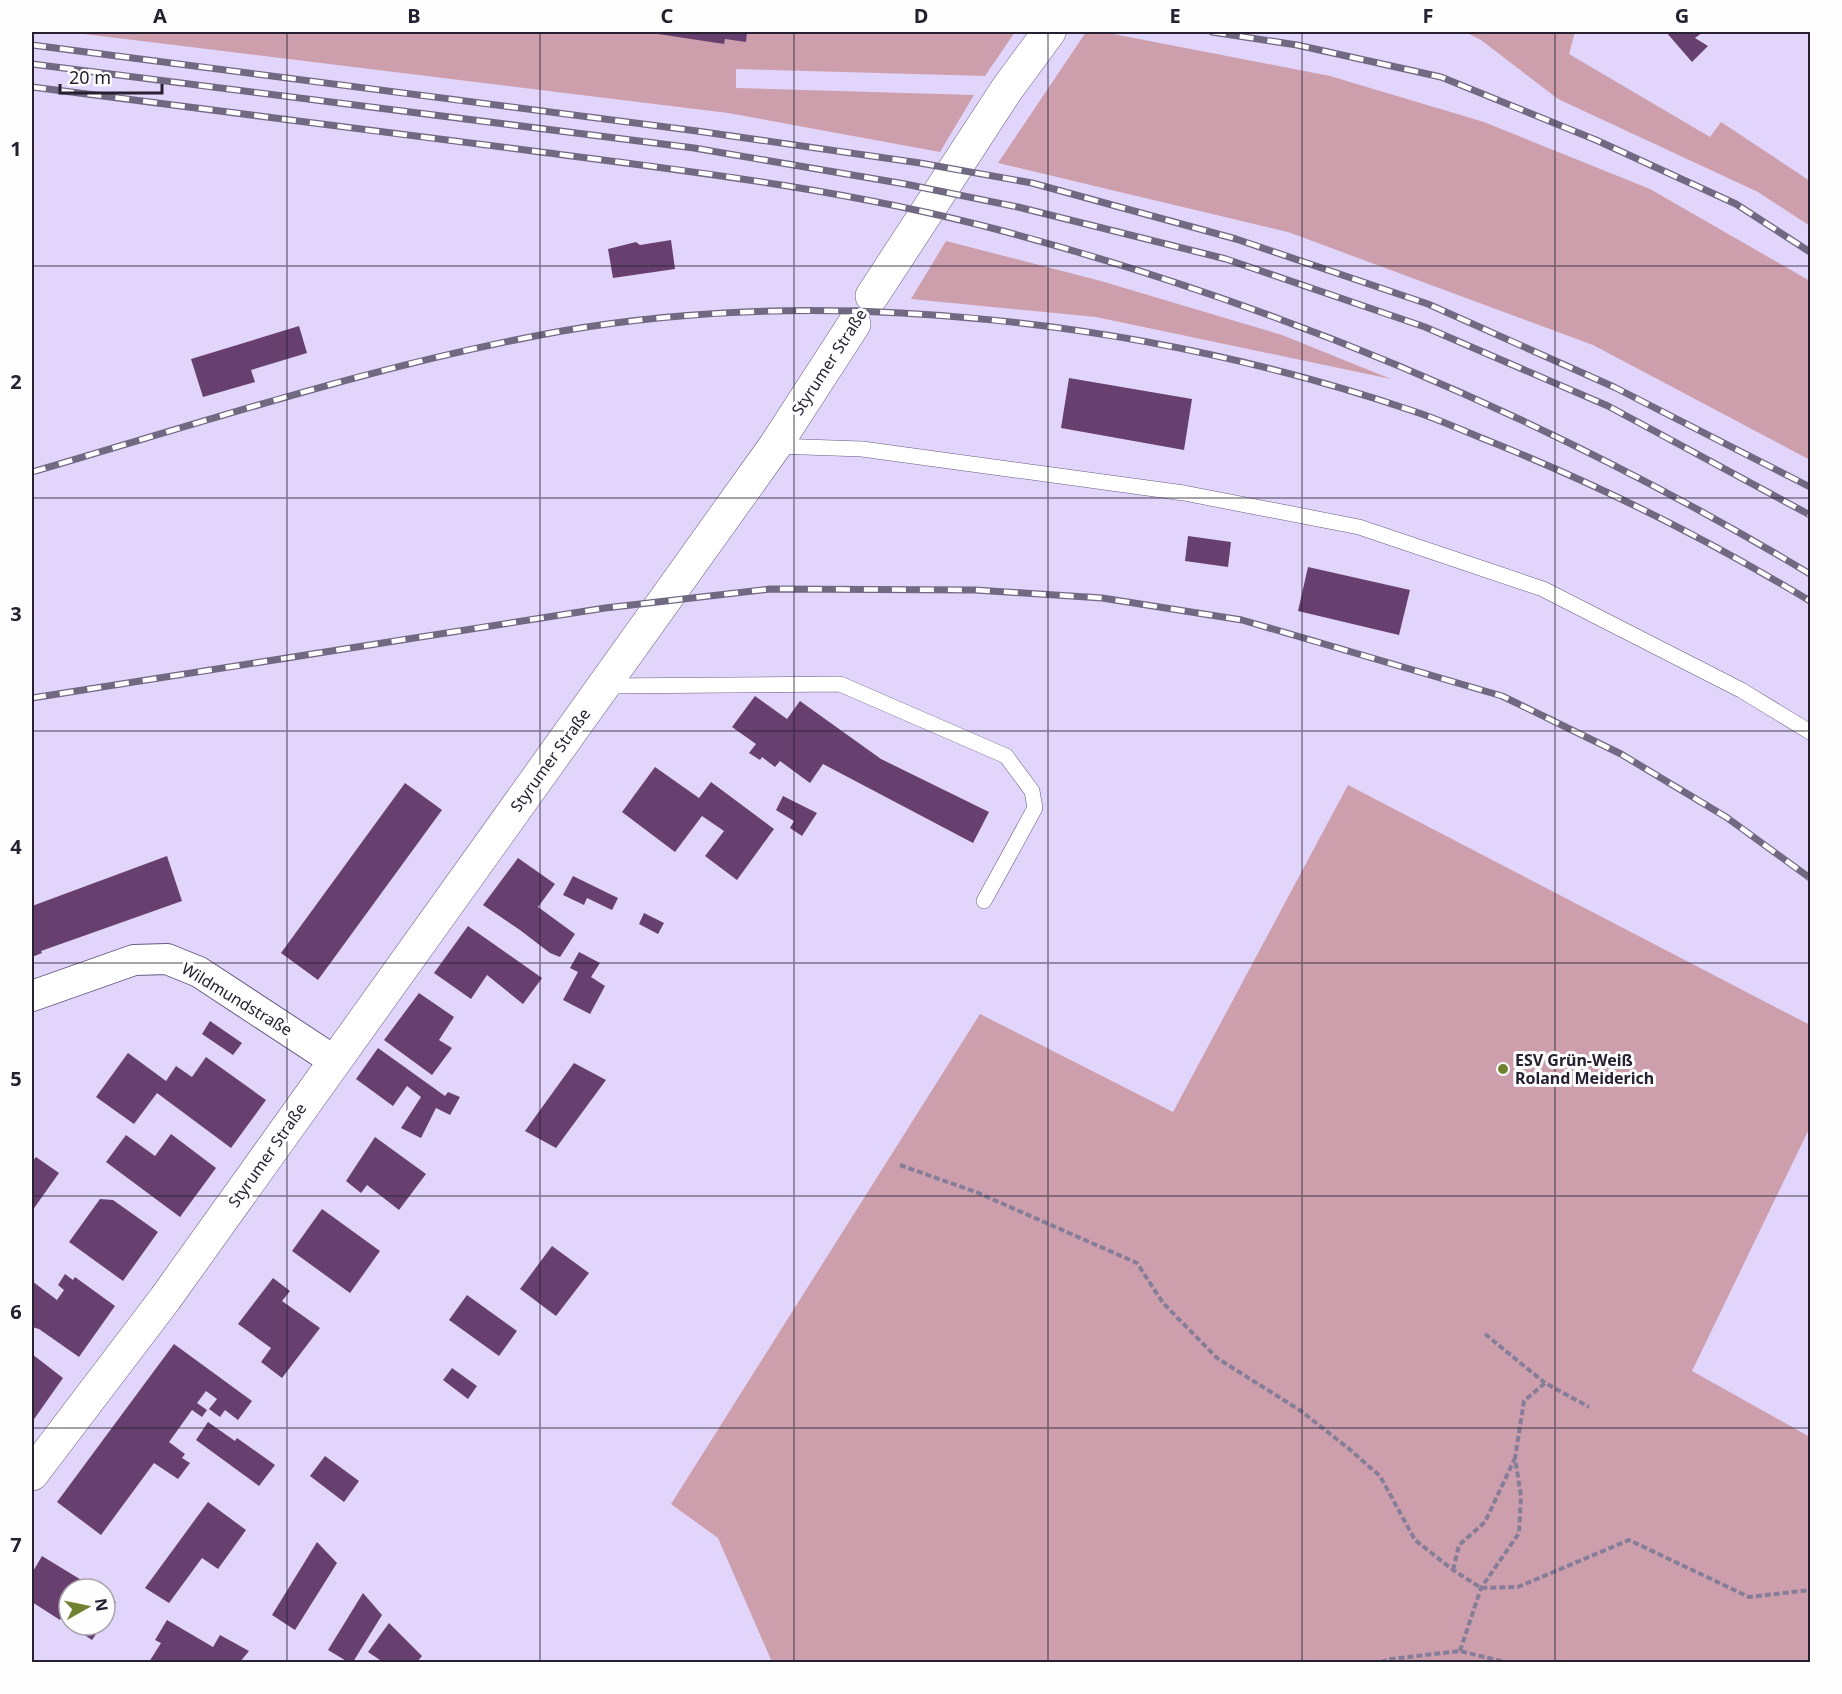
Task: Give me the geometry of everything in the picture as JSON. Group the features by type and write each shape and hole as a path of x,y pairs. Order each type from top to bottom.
{"street":[{"name":"Styrumer Straße","path":"32,1474 165,1299 333,1060 775,446 1007,89 1049,32"},
{"name":"Wildmundstraße","path":"32,996 134,960 167,958 199,972 333,1060"}],"lane":[{"path":"775,446 862,449 1184,492 1359,527 1543,589 1741,690 1810,732"},
{"path":"603,686 840,684 1006,756 1032,791 1035,808 984,901"}],"path":[{"path":"900,1165 976,1192 1137,1263 1163,1303 1217,1358 1301,1411 1380,1476 1415,1540 1453,1570 1481,1588 1518,1587 1629,1540 1749,1598 1810,1590"},
{"path":"1485,1334 1545,1383 1589,1407"},
{"path":"1453,1570 1459,1545 1485,1522 1515,1458 1524,1401 1545,1383"},
{"path":"1460,1652 1481,1588 1519,1533 1521,1496 1515,1458"},
{"path":"1381,1662 1460,1652 1505,1662"}],"shaded area":[{"path":"68,32 1015,32 985,76 736,69 736,88 974,95 940,152 728,113"},
{"path":"1086,32 1103,32 1330,76 1484,122 1650,189 1810,281 1810,460 1593,345 1288,232 998,163"},
{"path":"1465,32 1575,32 1569,54 1710,137 1721,122 1810,181 1810,226 1758,192 1558,99 1481,40"},
{"path":"946,241 1101,281 1282,335 1391,379 1096,317 911,299"},
{"path":"1348,785 1810,1025 1810,1127 1692,1371 1810,1437 1810,1662 772,1662 718,1538 671,1504 980,1014 1173,1112"}],"building":[{"path":"645,32 747,32 746,42 725,39 724,44"},
{"path":"1666,32 1703,32 1695,38 1708,46 1692,62"},
{"path":"671,240 675,269 613,278 608,249 636,242 640,245"},
{"path":"299,326 307,353 251,370 255,382 203,397 191,359"},
{"path":"1069,378 1192,399 1184,450 1061,428"},
{"path":"1188,536 1231,542 1228,567 1185,561"},
{"path":"1308,567 1410,590 1399,635 1298,611"},
{"path":"755,696 787,719 800,701 881,759 989,812 973,843 823,764 810,783 780,761 775,767 762,757 760,760 749,753 756,744 732,727"},
{"path":"655,767 699,798 711,782 774,829 737,880 705,856 724,831 702,816 675,852 622,812"},
{"path":"405,783 442,810 318,980 281,953"},
{"path":"783,796 817,813 802,836 790,828 794,821 776,810"},
{"path":"167,856 182,901 41,951 42,953 32,957 32,906"},
{"path":"518,858 555,884 538,907 575,934 560,957 550,953 483,905"},
{"path":"573,876 618,898 612,910 587,898 584,905 563,895"},
{"path":"644,913 664,923 658,934 639,924"},
{"path":"468,926 542,978 523,1004 487,975 471,999 434,973"},
{"path":"579,952 600,963 591,977 605,986 590,1014 563,1000 578,972 570,968"},
{"path":"419,993 454,1017 439,1040 452,1048 432,1075 384,1040"},
{"path":"210,1021 242,1043 233,1055 202,1034"},
{"path":"378,1048 445,1096 448,1092 460,1097 450,1115 436,1108 421,1138 401,1128 421,1097 407,1086 393,1106 356,1079"},
{"path":"128,1053 166,1081 176,1066 192,1077 206,1057 266,1100 231,1148 157,1093 134,1124 96,1097"},
{"path":"574,1063 606,1080 556,1148 525,1131"},
{"path":"171,1134 216,1168 180,1217 106,1162 126,1135 155,1156"},
{"path":"375,1137 426,1174 399,1210 367,1185 361,1193 346,1181"},
{"path":"36,1157 59,1173 32,1211 32,1162"},
{"path":"100,1199 113,1200 158,1232 123,1281 69,1242"},
{"path":"322,1209 380,1251 350,1293 292,1251"},
{"path":"552,1246 589,1273 556,1316 520,1289"},
{"path":"65,1274 73,1280 75,1277 115,1306 79,1357 39,1329 32,1327 32,1281 57,1300 64,1290 58,1285"},
{"path":"273,1278 290,1291 282,1301 320,1328 282,1378 261,1362 271,1348 238,1324"},
{"path":"467,1295 517,1331 499,1356 449,1320"},
{"path":"174,1344 252,1401 238,1420 225,1410 220,1417 209,1409 217,1399 206,1391 197,1403 207,1410 202,1417 192,1410 169,1442 185,1454 182,1458 190,1463 178,1479 154,1463 101,1535 57,1502"},
{"path":"32,1354 63,1378 32,1422"},
{"path":"452,1368 477,1386 468,1399 443,1380"},
{"path":"208,1422 235,1441 237,1438 275,1465 259,1486 196,1440"},
{"path":"325,1456 359,1481 344,1502 310,1476"},
{"path":"208,1502 246,1530 218,1569 202,1558 169,1603 145,1588"},
{"path":"317,1542 337,1563 295,1630 272,1615"},
{"path":"42,1556 76,1577 57,1577 57,1618 32,1602 32,1573"},
{"path":"363,1593 382,1615 353,1662 348,1662 328,1650"},
{"path":"167,1620 213,1647 220,1635 249,1651 240,1662 149,1662 161,1643 155,1640"},
{"path":"389,1623 422,1656 417,1662 383,1662 368,1652"}],"railway":[{"path":"1212,32 1297,45 1441,77 1596,140 1736,204 1810,252"},
{"path":"32,45 697,131 920,163 1032,183 1236,239 1428,304 1614,387 1810,487"},
{"path":"32,64 694,148 905,184 1018,207 1226,259 1425,327 1608,406 1810,515"},
{"path":"32,87 710,174 887,204 1003,231 1109,261 1213,295 1317,333 1418,374 1618,467 1810,574"},
{"path":"32,472 361,376 428,359 562,331 667,317 774,311 884,312 993,320 1103,334 1210,355 1315,381 1416,412 1535,460 1615,496 1694,536 1810,601"},
{"path":"32,698 605,608 770,589 975,590 1102,598 1242,620 1502,696 1621,754 1726,817 1810,878"}],"place":[{"name":"ESV Grün-Weiß Roland Meiderich","path":"1503,1069"}]}
